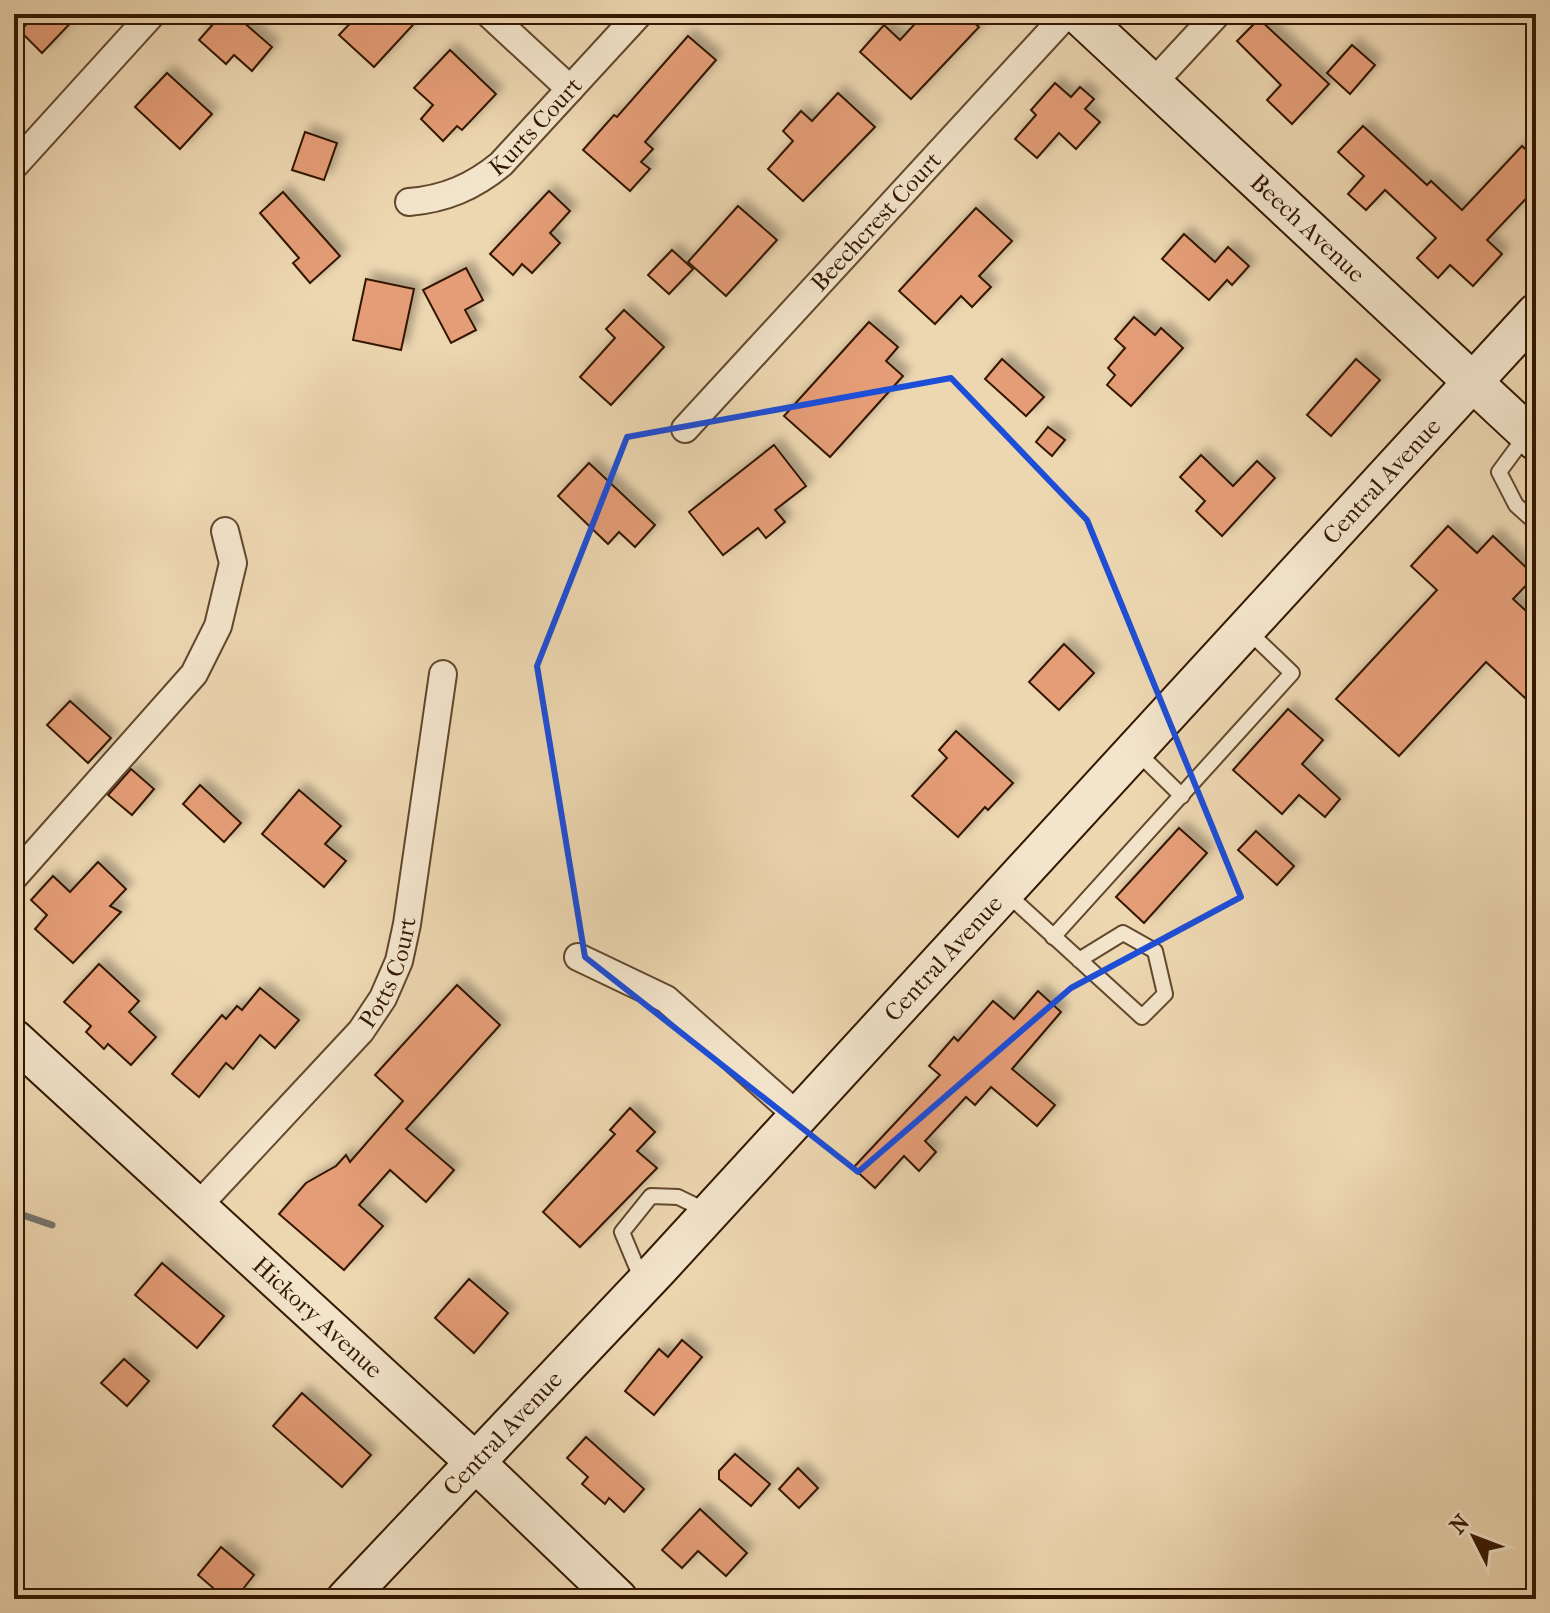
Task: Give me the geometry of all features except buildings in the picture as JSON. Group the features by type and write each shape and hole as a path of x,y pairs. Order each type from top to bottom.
{"street":[{"path":"14,166 152,14"},
{"path":"489,14 570,89"},
{"name":"Kurts Court","path":"409,202 442,197 488,175 639,14"},
{"name":"Beechcrest Court","path":"685,429 1067,14"},
{"name":"Beech Avenue","path":"1078,14 1532,437"},
{"path":"1153,83 1217,14"},
{"name":"Central Avenue","path":"346,1599 710,1213 1536,313"},
{"path":"14,877 194,674 218,626 233,563 225,531"},
{"name":"Potts Court","path":"197,1207 361,1031 383,998 399,961 407,924 443,674"},
{"path":"578,957 666,999 798,1116"},
{"name":"Hickory Avenue","path":"14,1039 475,1462 618,1599"}],"lane":[{"path":"1532,437 1499,472 1516,505 1536,523"},
{"path":"1053,937 1292,673 1246,629"},
{"path":"1135,750 1182,796"},
{"path":"1004,892 1053,937 1142,1017 1165,994 1155,951 1123,933 1079,960"},
{"path":"644,1284 622,1232 651,1196 678,1197 710,1213"}],"highlighted area":[{"path":"951,378 1087,520 1241,897 1071,988 858,1172 585,957 537,666 627,437"}],"waterway":[{"path":"14,1212 52,1225"}]}
